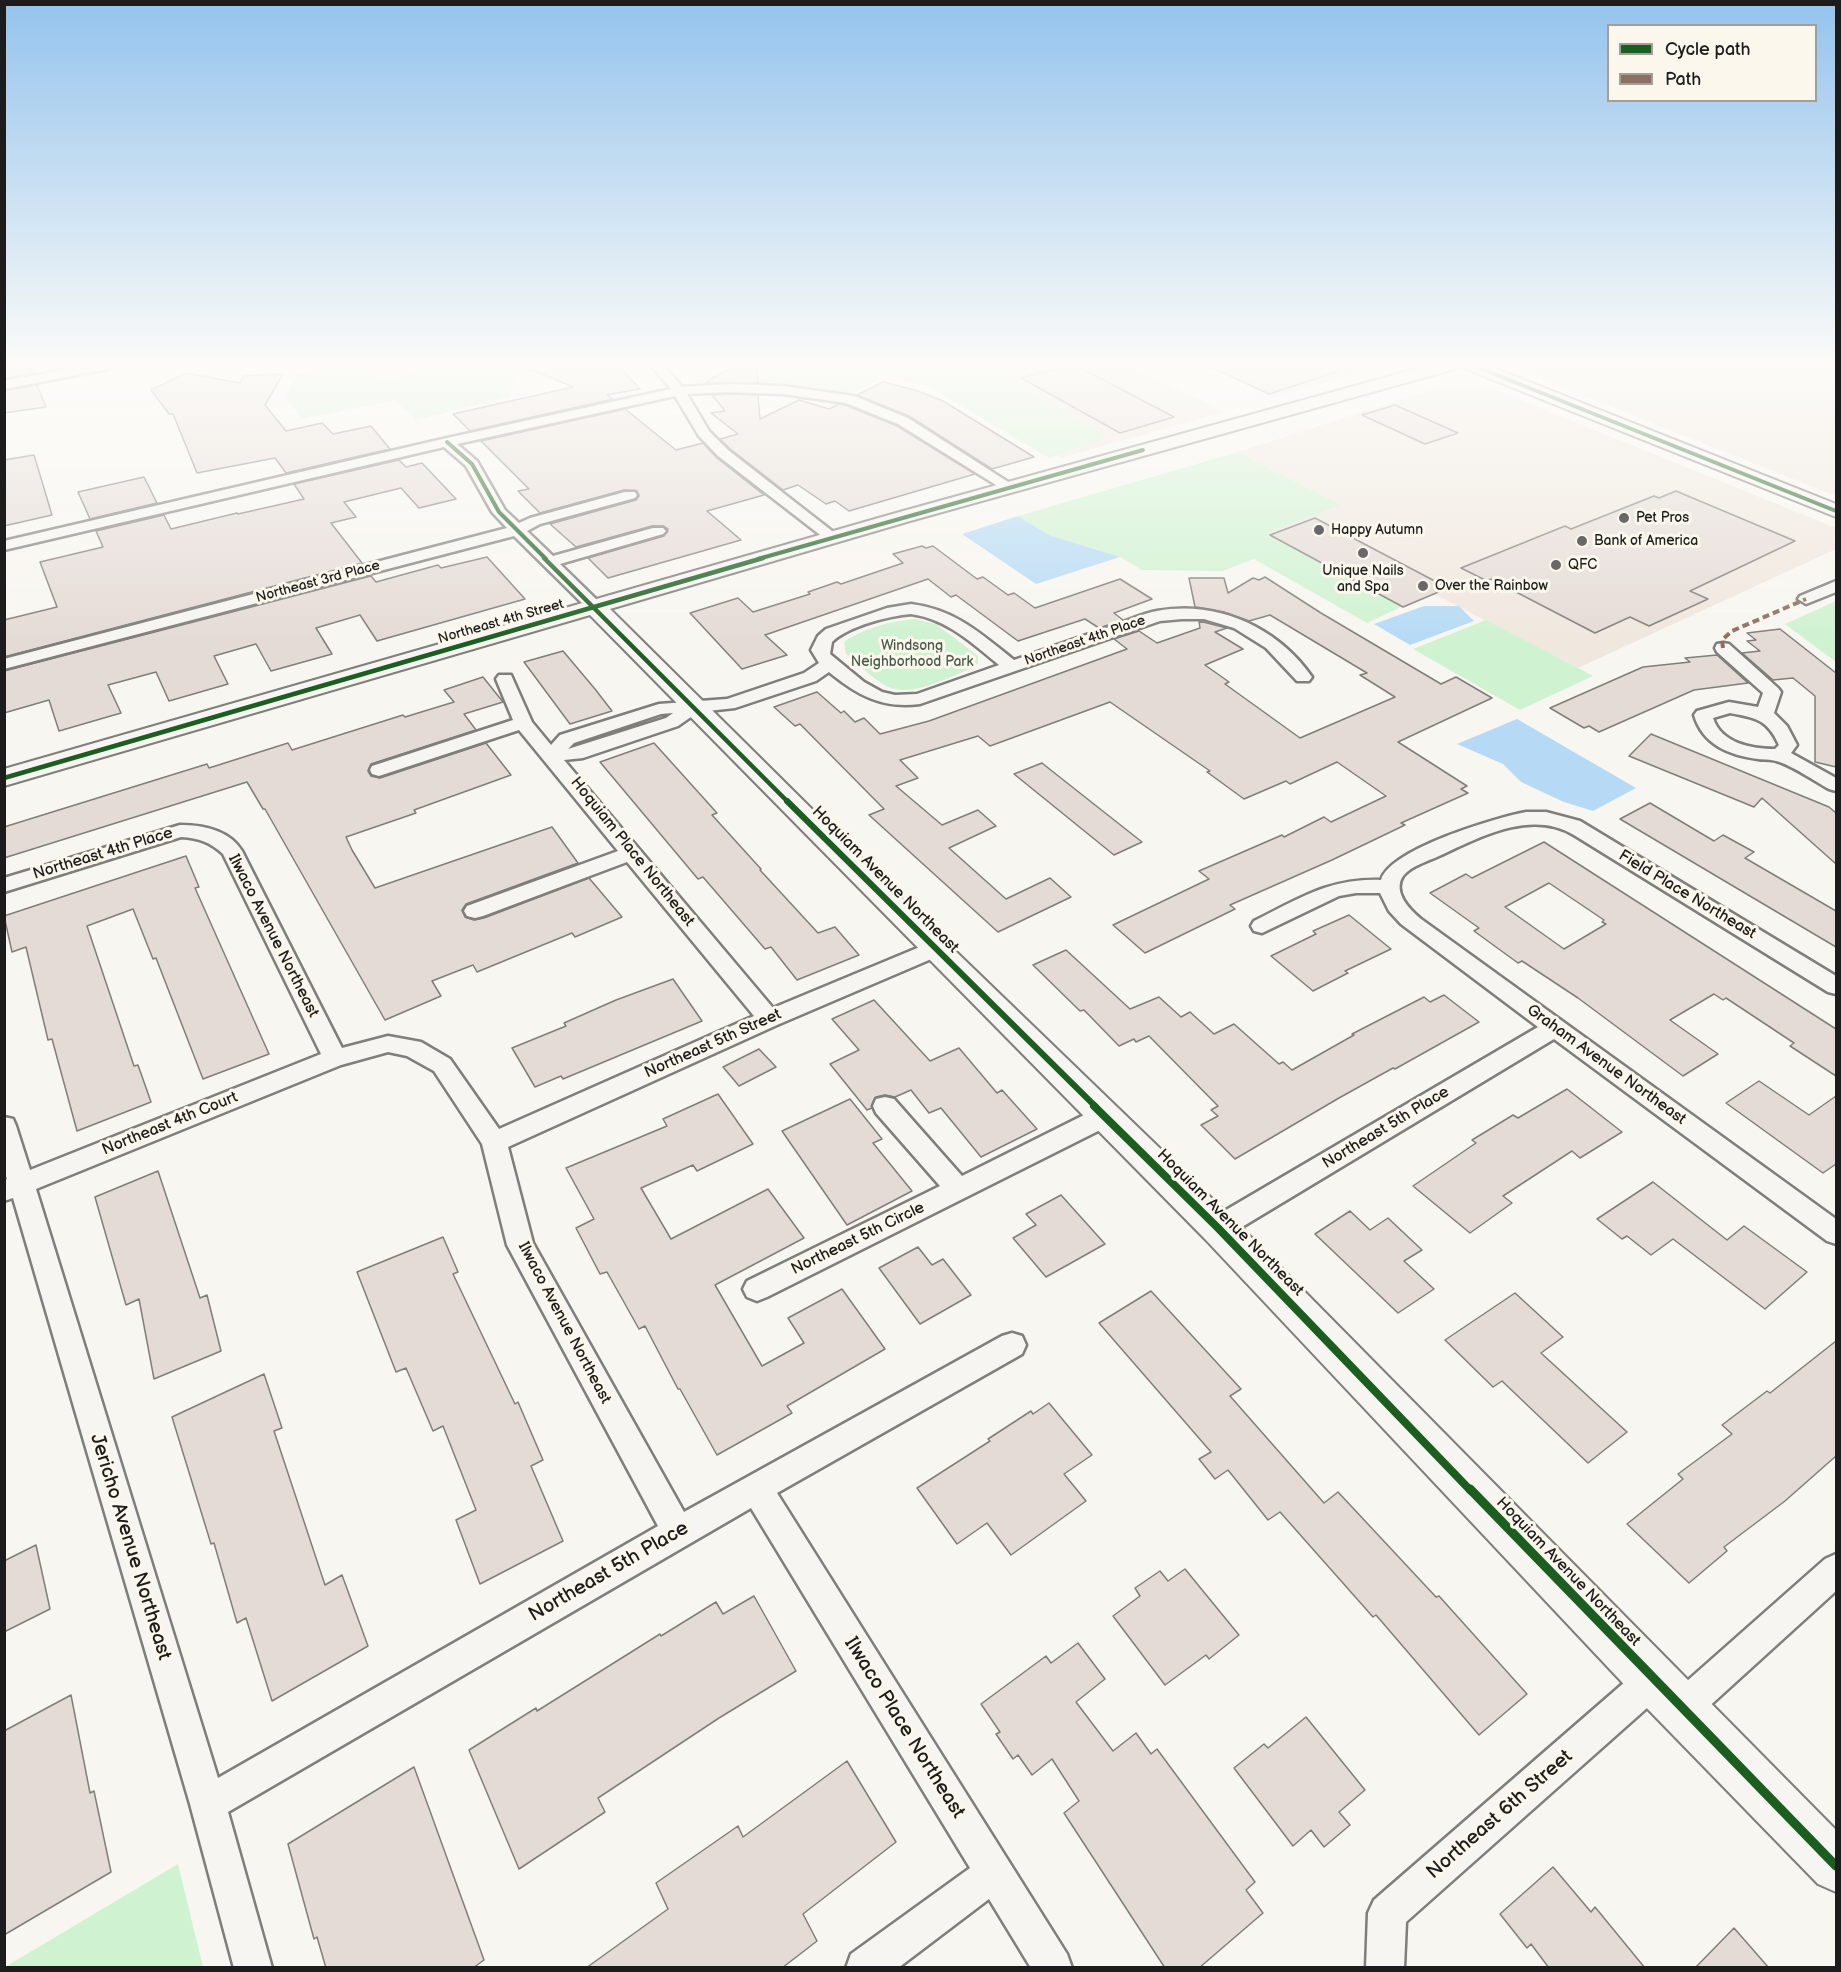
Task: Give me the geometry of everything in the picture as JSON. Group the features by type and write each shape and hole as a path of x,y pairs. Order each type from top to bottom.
{"main road":[{"name":"Northeast 4th Street","path":"4,778 1117,457"},
{"path":"1702,457 1836,511"},
{"name":"Hoquiam Avenue Northeast","path":"595,608 935,949 1218,1228 1836,1866"}],"street":[{"path":"4,546 383,457"},
{"path":"464,457 472,464 499,512 595,608"},
{"path":"728,457 833,538"},
{"path":"961,457 1009,487"},
{"name":"Northeast 3rd Place","path":"4,664 518,530 535,521 630,495"},
{"path":"550,562 658,531"},
{"path":"1806,600 1836,586"},
{"name":"Northeast 4th Place","path":"1012,667 946,616 935,611 919,609 892,612 827,635 821,641 820,650 829,664 873,696 904,701 920,699 1012,667 1158,615 1189,612 1221,616 1238,623 1277,647 1303,677"},
{"path":"1723,648 1772,692 1765,714"},
{"path":"552,755 576,754 672,722 694,707 729,704 810,677 829,664"},
{"name":"Hoquiam Place Northeast","path":"505,680 523,723 552,755 769,1019"},
{"path":"1780,755 1788,745 1781,730 1765,714 1729,707 1704,715 1704,724 1714,736 1730,746 1754,754 1780,755 1836,785"},
{"path":"379,770 523,723"},
{"name":"Field Place Northeast","path":"1389,887 1393,874 1406,864 1511,819 1533,816 1564,821 1836,986"},
{"name":"Northeast 4th Place","path":"4,885 180,831 203,831"},
{"name":"Ilwaco Avenue Northeast","path":"203,831 219,839 232,851 335,1058 388,1044 413,1048 442,1065 494,1142 520,1245 678,1532"},
{"path":"475,912 632,853"},
{"path":"1262,926 1333,891 1356,886 1389,887"},
{"name":"Graham Avenue Northeast","path":"1389,887 1391,901 1399,913 1836,1233"},
{"name":"Northeast 5th Street","path":"494,1142 769,1019 935,949"},
{"name":"Northeast 5th Place","path":"1218,1228 1555,1028"},
{"name":"Northeast 4th Court","path":"13,1187 335,1058"},
{"path":"885,1106 958,1189"},
{"name":"Northeast 5th Circle","path":"757,1289 1105,1116"},
{"name":"Jericho Avenue Northeast","path":"4,1126 13,1187 208,1804 253,1968"},
{"name":"Northeast 5th Place","path":"208,1804 678,1532 1012,1345"},
{"name":"Ilwaco Place Northeast","path":"756,1488 1053,1968"},
{"name":"Northeast 6th Street","path":"1385,1968 1387,1913 1667,1694 1836,1570"},
{"path":"865,1968 994,1873"}],"shaded area":[{"path":"1248,457 1661,457 1836,528 1836,549 1578,668 1434,594 1401,607 1266,533 1341,505"},
{"path":"1738,457 1836,457 1836,496"}],"green space":[{"path":"1221,457 1248,457 1341,505 1267,533 1401,607 1367,623 1254,559 1222,571 1142,570 1120,557 1049,535 1018,516"},
{"path":"1836,601 1836,662 1785,624"},
{"name":"Windsong Neighborhood Park","path":"916,619 936,624 978,656 978,663 975,667 931,685 908,690 897,689 881,683 846,654 844,642 860,633 888,623"},
{"path":"1486,620 1593,676 1520,710 1413,649"},
{"path":"178,1864 203,1967 5,1967"}],"water":[{"path":"1018,516 1049,535 1120,557 1036,584 962,534"},
{"path":"1424,606 1459,606 1474,621 1410,645 1374,624"},
{"path":"1517,719 1636,788 1593,811 1564,802 1521,782 1503,764 1457,744"}],"building":[{"path":"35,457 52,515 4,526 4,460"},
{"path":"191,457 355,457 286,473 275,458 197,473"},
{"path":"497,457 716,457 764,495 707,511 741,540 608,578 588,558 664,536 668,529 663,526 652,526 576,547 550,524 636,500 639,496 637,491 624,490 540,513 518,491 529,489"},
{"path":"741,457 947,457 975,474 849,511 835,501 826,504 798,485 783,490"},
{"path":"973,457 1034,457 992,469"},
{"path":"399,460 406,467 422,463 456,499 419,508 401,488 344,502 356,517 331,523 362,563 4,657 4,620 57,607 40,562 103,547 96,531 164,515 171,529 304,499 294,484"},
{"path":"144,477 157,503 90,519 78,492"},
{"path":"1676,491 1795,541 1690,591 1708,599 1649,626 1630,617 1595,633 1491,579 1487,581 1461,568 1565,526 1571,529 1654,496 1659,498"},
{"path":"1315,518 1448,588 1403,607 1270,535"},
{"path":"922,546 926,548 933,546 977,579 983,577 1008,595 1014,593 1035,608 1120,579 1152,599 1114,613 1123,620 1099,628 1085,619 1018,641 956,595 951,597 928,579 765,635 787,655 742,669 690,613 738,598 753,612 810,594 808,592 837,582 841,584 903,563 893,554"},
{"path":"487,557 525,599 377,641 360,615 316,628 332,654 271,671 256,644 214,656 228,684 169,701 156,672 108,685 121,713 59,731 49,700 4,713 4,671 371,576 376,582 438,565 441,568"},
{"path":"1265,577 1441,684 1456,677 1492,698 1398,742 1467,786 1461,789 1468,793 1401,823 1405,825 1332,860 1230,905 1235,909 1145,953 1113,925 1209,879 1199,871 1282,835 1284,837 1324,817 1331,822 1386,796 1337,762 1290,784 1286,781 1244,799 1207,772 1210,771 1110,702 990,746 978,736 900,760 918,778 896,786 942,825 978,810 996,826 949,848 1006,899 1050,878 1071,897 998,932 869,815 884,809 800,724 795,726 774,707 817,692 841,713 844,711 855,722 864,718 880,734 929,721 1127,649 1114,639 1139,631 1157,643 1200,628 1199,621 1227,628 1215,632 1243,649 1205,665 1229,682 1225,684 1300,738 1395,697 1360,675 1367,673 1270,615 1249,621 1224,612 1195,607 1189,578 1224,578 1228,593 1253,578 1259,580"},
{"path":"1780,629 1836,673 1836,767 1815,762 1815,696 1793,678 1773,680 1742,653 1760,651 1747,641 1756,640 1747,633"},
{"path":"563,651 612,711 570,724 524,662"},
{"path":"1717,655 1748,683 1694,690 1599,732 1589,726 1584,728 1550,708 1643,667 1690,662 1685,658"},
{"path":"483,677 503,702 464,714 476,730 371,764 368,771 371,776 380,778 486,743 511,775 414,810 416,813 346,837 352,850 375,888 552,827 578,863 466,904 462,910 465,917 474,920 484,918 589,878 622,917 575,937 572,933 477,972 473,965 432,981 441,996 385,1020 265,809 247,782 4,858 4,827 207,764 209,768 288,743 292,750 403,715 405,717 454,702 444,690"},
{"path":"1651,734 1829,807 1836,813 1836,864 1762,798 1754,807 1629,756"},
{"path":"654,743 717,813 712,815 818,933 835,927 859,955 797,980 771,947 765,949 703,877 698,879 600,762"},
{"path":"1042,763 1142,842 1114,855 1014,774"},
{"path":"1650,803 1714,841 1723,835 1754,852 1745,858 1836,911 1836,947 1620,819"},
{"path":"1544,842 1836,1029 1836,1076 1790,1046 1794,1043 1726,998 1723,1000 1714,994 1670,1020 1718,1054 1683,1076 1578,998 1522,961 1518,963 1474,931 1479,928 1430,893 1466,874 1472,878","holes":["1549,883 1604,920 1602,922 1606,924 1564,949 1505,907"]},
{"path":"186,856 199,887 195,888 269,1054 203,1079 156,958 153,959 133,909 87,926 134,1066 138,1065 151,1102 77,1131 52,1039 48,1040 26,947 12,952 4,916"},
{"path":"1349,915 1391,949 1345,971 1348,973 1313,991 1271,956 1316,934 1313,931"},
{"path":"1066,950 1130,1009 1159,997 1181,1017 1190,1012 1214,1034 1234,1024 1279,1064 1283,1062 1292,1070 1354,1035 1352,1034 1424,997 1430,1002 1444,995 1479,1022 1339,1098 1235,1159 1201,1125 1218,1116 1211,1110 1218,1106 1149,1036 1136,1042 1134,1039 1119,1046 1084,1010 1080,1011 1033,965"},
{"path":"673,979 702,1021 563,1079 561,1076 535,1087 512,1048 566,1026 564,1023 616,1000"},
{"path":"874,1000 930,1061 959,1048 997,1093 1002,1090 1037,1129 981,1157 941,1108 929,1113 911,1090 895,1097 885,1095 876,1097 872,1108 867,1110 830,1064 859,1050 832,1019"},
{"path":"759,1049 776,1067 739,1086 723,1067"},
{"path":"1759,1081 1809,1115 1836,1096 1836,1164 1823,1173 1726,1103"},
{"path":"1567,1089 1622,1132 1580,1158 1572,1151 1503,1196 1512,1203 1470,1233 1413,1186 1476,1143 1472,1140 1513,1115 1518,1118"},
{"path":"718,1094 753,1144 697,1171 693,1165 641,1188 671,1239 768,1189 804,1238 715,1285 762,1366 804,1343 788,1318 842,1289 885,1349 787,1406 792,1413 717,1455 678,1389 645,1326 639,1329 607,1272 600,1274 576,1228 594,1219 566,1168 667,1126 663,1119"},
{"path":"850,1099 882,1139 873,1143 912,1191 847,1225 782,1131"},
{"path":"158,1171 200,1298 207,1295 221,1351 154,1379 139,1299 126,1305 95,1197"},
{"path":"1653,1182 1727,1240 1744,1226 1807,1272 1765,1309 1673,1239 1651,1255 1627,1236 1622,1239 1597,1219"},
{"path":"1061,1195 1105,1244 1046,1277 1013,1238 1036,1225 1026,1214"},
{"path":"1350,1211 1370,1230 1388,1218 1422,1250 1404,1261 1434,1289 1398,1313 1315,1234"},
{"path":"443,1237 458,1272 453,1274 515,1404 518,1402 543,1460 531,1466 563,1541 480,1584 456,1520 476,1510 443,1426 433,1431 406,1368 396,1372 357,1272"},
{"path":"918,1247 932,1265 943,1259 971,1295 920,1324 879,1268"},
{"path":"1151,1291 1241,1389 1230,1396 1324,1503 1338,1492 1436,1597 1439,1596 1527,1694 1479,1735 1376,1615 1373,1617 1280,1512 1268,1520 1228,1470 1215,1479 1199,1459 1211,1452 1099,1323"},
{"path":"1515,1293 1563,1337 1541,1353 1627,1432 1588,1463 1502,1381 1493,1387 1445,1340"},
{"path":"1836,1341 1836,1456 1785,1501 1724,1547 1727,1551 1689,1583 1627,1524 1683,1479 1678,1474 1732,1434 1722,1425 1767,1391 1770,1393"},
{"path":"264,1374 282,1428 274,1431 325,1585 342,1575 368,1646 272,1701 246,1618 237,1623 214,1543 211,1544 172,1417"},
{"path":"1049,1403 1092,1455 1064,1474 1086,1501 1011,1555 987,1523 957,1544 917,1488 990,1441 988,1439 1031,1411 1033,1414"},
{"path":"36,1545 50,1609 4,1632 4,1561"},
{"path":"1185,1569 1239,1635 1209,1659 1206,1655 1165,1685 1113,1616 1140,1596 1135,1588 1160,1571 1168,1581"},
{"path":"754,1596 796,1671 719,1718 598,1798 605,1812 519,1869 469,1750 716,1602 723,1614"},
{"path":"1078,1643 1105,1679 1076,1702 1113,1751 1136,1733 1151,1754 1157,1749 1255,1882 1246,1890 1263,1913 1199,1968 1165,1968 1064,1813 1079,1801 1052,1759 1032,1775 1018,1755 1013,1759 996,1734 1000,1732 981,1704 1046,1656 1051,1663"},
{"path":"71,1695 90,1793 94,1791 111,1872 4,1935 4,1731"},
{"path":"1306,1717 1365,1790 1339,1812 1350,1825 1324,1847 1311,1830 1293,1846 1234,1768 1264,1744 1268,1748"},
{"path":"847,1761 896,1842 803,1914 817,1941 782,1968 586,1968 668,1909 656,1883 738,1826 743,1837"},
{"path":"414,1767 484,1960 473,1968 326,1968 317,1937 314,1939 288,1844"},
{"path":"1553,1867 1591,1912 1595,1907 1645,1968 1549,1968 1531,1944 1527,1948 1500,1914"},
{"path":"1734,1928 1769,1968 1695,1968"}],"marked path":[{"path":"1723,648 1722,640 1732,631 1806,599"}],"cycle path":[{"path":"464,457 472,464 499,512 935,949 1218,1228 1653,1680 1836,1866"},
{"path":"4,778 903,517 1118,457"},
{"path":"1701,457 1836,511"}],"place":[{"name":"Pet Pros","path":"1624,518"},
{"name":"Happy Autumn","path":"1319,530"},
{"name":"Bank of America","path":"1582,541"},
{"name":"Unique Nails and Spa","path":"1363,553"},
{"name":"QFC","path":"1556,565"},
{"name":"Over the Rainbow","path":"1423,586"}]}
